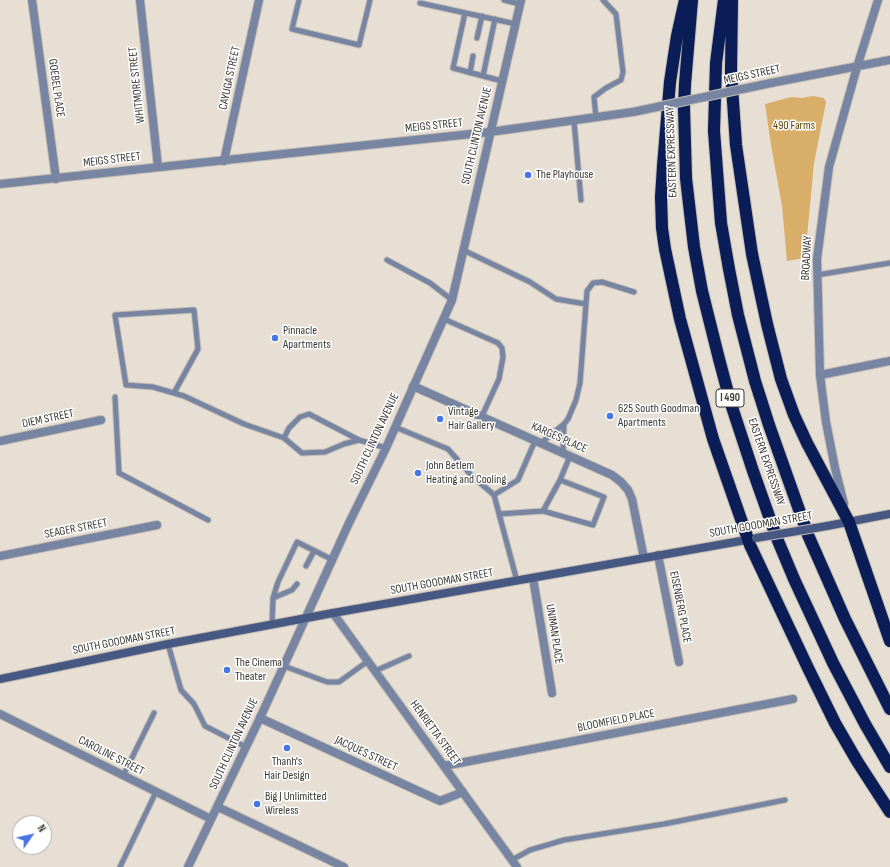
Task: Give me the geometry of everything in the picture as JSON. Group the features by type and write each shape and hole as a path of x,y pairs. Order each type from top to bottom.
{"highway":[{"path":"685,0 673,59 662,166 661,197 663,233 680,319 697,386 716,449 752,539 805,662 835,723 857,761 890,812"},
{"name":"EASTERN EXPRESSWAY","path":"692,0 684,108 686,178 694,247 702,291 718,359 751,466 776,536 794,579 833,663 865,724 890,767"},
{"name":"EASTERN EXPRESSWAY","path":"724,0 716,63 714,107 715,139 721,223 738,315 762,403 778,454 801,518 845,619 890,709"},
{"path":"732,0 731,72 736,151 752,254 766,324 781,379 794,415 807,443 849,522 890,641"}],"main road":[{"name":"SOUTH GOODMAN STREET","path":"0,679 168,644 305,618 890,514"}],"street":[{"name":"GOEBEL PLACE","path":"32,0 56,179"},
{"name":"WHITMORE STREET","path":"140,0 158,167"},
{"name":"CAYUGA STREET","path":"224,161 259,0"},
{"name":"BROADWAY","path":"849,522 840,491 830,446 820,375 816,259 830,167 857,67 878,0"},
{"name":"SOUTH CLINTON AVENUE","path":"188,867 218,807 305,618 386,448 452,300 521,2"},
{"name":"MEIGS STREET","path":"0,184 490,132 596,118 633,112 890,60"},
{"path":"820,375 890,361"},
{"name":"KARGES PLACE","path":"413,386 612,475 628,490 635,510 644,558"},
{"name":"DIEM STREET","path":"0,441 101,420"},
{"name":"SEAGER STREET","path":"0,556 157,525"},
{"name":"EISENBERG PLACE","path":"658,555 679,662"},
{"name":"UNIMAN PLACE","path":"533,578 552,693"},
{"name":"HENRIETTA STREET","path":"333,613 514,864"},
{"name":"BLOOMFIELD PLACE","path":"444,766 793,699"},
{"name":"CAROLINE STREET","path":"0,714 211,819"},
{"name":"JACQUES STREET","path":"260,718 440,801 463,792"},
{"path":"218,807 344,867"}],"lane":[{"path":"298,0 292,29 359,45 370,0"},
{"path":"504,0 521,2"},
{"path":"596,118 594,97 606,88 621,80 623,72 616,14 603,0"},
{"path":"420,3 516,24"},
{"path":"465,13 453,68 502,81"},
{"path":"477,38 482,16"},
{"path":"483,76 495,19"},
{"path":"470,73 473,56"},
{"path":"574,120 581,200"},
{"path":"463,250 530,282 556,299 586,304"},
{"path":"387,260 430,284 452,300"},
{"path":"817,275 890,263"},
{"path":"494,495 518,480 538,442 564,424 568,419 576,400 580,383 586,304 588,291 592,283 602,282 634,292"},
{"path":"174,394 198,349 194,310 116,315 126,385 153,387 174,394 184,396 244,424 284,438 302,453 325,452 344,444 359,440"},
{"path":"444,319 498,343 502,348 503,358 499,379 482,416"},
{"path":"115,397 119,473 208,520"},
{"path":"284,438 289,428 300,417 308,414 359,440 386,448"},
{"path":"543,511 560,480 567,455 564,424"},
{"path":"395,427 448,449 471,475 494,495 517,581"},
{"path":"499,514 543,511 593,525 604,497 560,480"},
{"path":"272,625 273,598 278,582 297,542 333,560"},
{"path":"306,566 314,551"},
{"path":"273,598 292,590 297,584"},
{"path":"168,644 181,690 194,704 206,726 246,747"},
{"path":"375,671 408,656"},
{"path":"284,666 327,682 339,682 368,661"},
{"path":"123,776 154,713"},
{"path":"120,867 156,792"},
{"path":"514,864 530,850 564,840 664,824 785,800"}],"green space":[{"name":"490 Farms","path":"813,96 824,98 826,102 814,163 805,258 787,261 782,206 765,104 791,97 802,98"}],"place":[{"name":"The Playhouse","path":"528,175"},
{"name":"Pinnacle Apartments","path":"275,338"},
{"name":"625 South Goodman Apartments","path":"610,416"},
{"name":"Vintage Hair Gallery","path":"440,419"},
{"name":"John Betlem Heating and Cooling","path":"418,473"},
{"name":"The Cinema Theater","path":"227,670"},
{"name":"Thanh's Hair Design","path":"287,748"},
{"name":"Big J Unlimitted Wireless","path":"257,804"}]}
